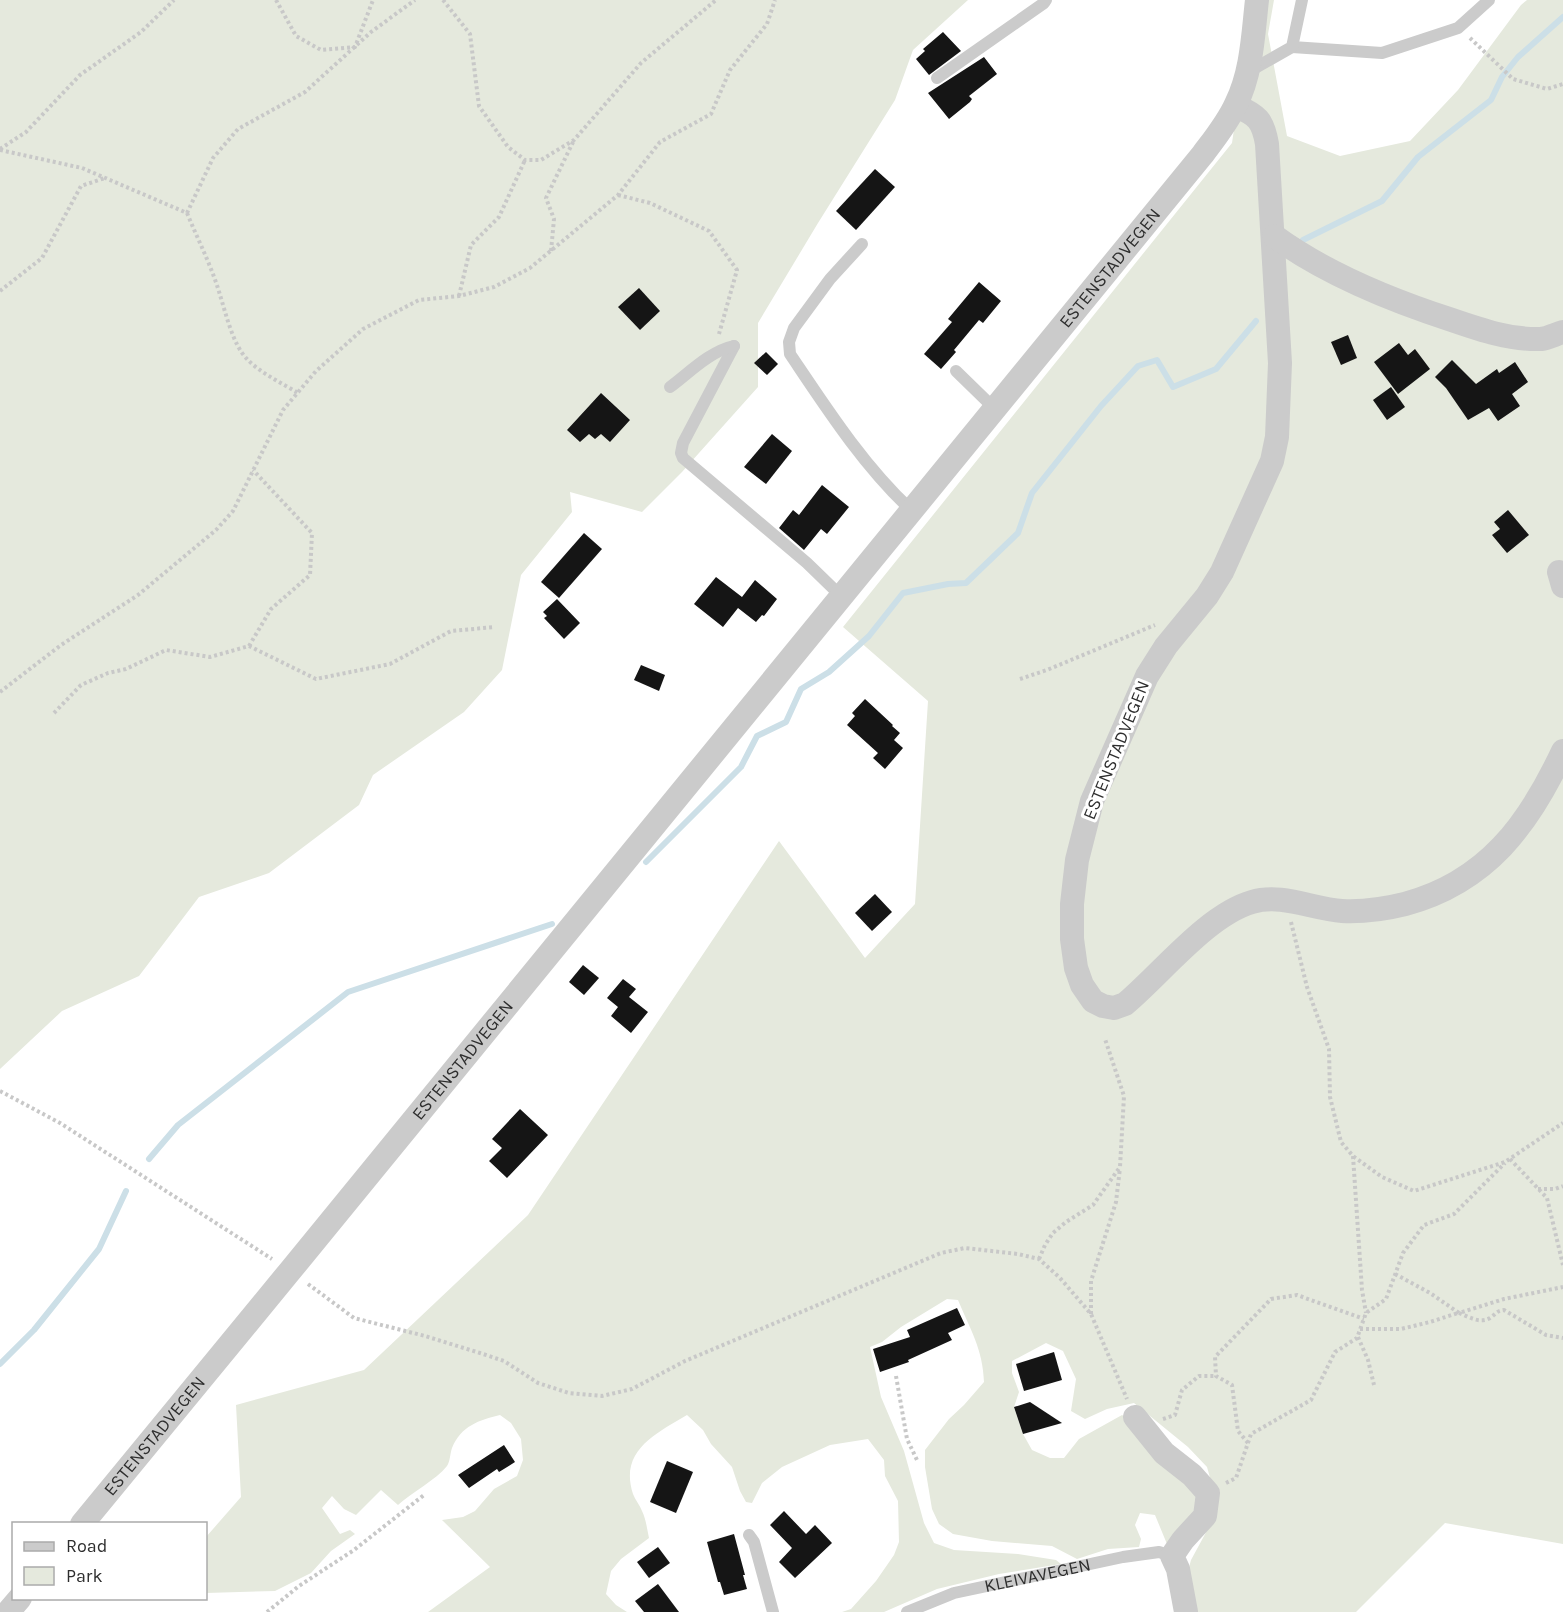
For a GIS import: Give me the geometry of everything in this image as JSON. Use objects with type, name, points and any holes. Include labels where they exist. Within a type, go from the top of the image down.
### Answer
[{"type":"street","name":"ESTENSTADVEGEN","points":[[84,1522],[1203,154],[1236,106],[1247,73],[1257,0]]},
{"type":"street","name":"ESTENSTADVEGEN","points":[[1236,106],[1256,117],[1265,131],[1274,236],[1280,403],[1277,437],[1272,461],[1222,572],[1208,596],[1166,646],[1147,676],[1092,801],[1077,860],[1072,904],[1072,939],[1076,968],[1082,985],[1093,1001],[1103,1006],[1114,1008],[1125,1004],[1202,933],[1233,909],[1253,901],[1273,899],[1344,911],[1373,910],[1414,901],[1443,891],[1469,876],[1494,857],[1509,840],[1531,813],[1563,751]]},
{"type":"street","points":[[1274,236],[1317,264],[1428,313],[1486,332],[1516,338],[1544,339],[1563,332]]},
{"type":"street","points":[[1138,1422],[1164,1453],[1192,1474],[1208,1493],[1205,1516],[1172,1556],[1178,1569],[1186,1612]]},
{"type":"street","points":[[8,1612],[19,1600]]},
{"type":"lane","points":[[1292,47],[1302,0]]},
{"type":"lane","points":[[1247,73],[1292,47],[1382,53],[1458,28],[1489,0]]},
{"type":"lane","points":[[937,78],[1047,1]]},
{"type":"lane","points":[[862,243],[830,279],[794,328],[789,342],[790,354],[844,434],[911,510]]},
{"type":"lane","points":[[670,387],[712,355],[734,346],[683,443],[681,453],[683,458],[807,563],[842,597]]},
{"type":"lane","points":[[956,370],[995,408]]},
{"type":"lane","points":[[749,1535],[754,1542],[773,1612]]},
{"type":"lane","name":"KLEIVAVEGEN","points":[[907,1612],[954,1593],[1123,1557],[1159,1552],[1172,1556]]},
{"type":"path","points":[[0,150],[26,132],[80,75],[141,32],[174,0]]},
{"type":"path","points":[[276,0],[296,36],[321,50],[355,47]]},
{"type":"path","points":[[355,47],[373,0]]},
{"type":"path","points":[[187,213],[213,158],[238,129],[305,92],[371,32],[415,0]]},
{"type":"path","points":[[443,0],[470,34],[479,106],[508,147],[525,160],[541,160],[574,140]]},
{"type":"path","points":[[551,251],[554,219],[546,198],[574,140],[641,63],[716,0]]},
{"type":"path","points":[[0,692],[61,645],[138,595],[216,530],[233,511],[283,410],[316,371],[363,329],[419,300],[459,296],[494,287],[530,268],[618,195],[660,142],[711,114],[730,70],[767,24],[775,0]]},
{"type":"path","points":[[1458,28],[1513,79],[1547,89],[1563,84]]},
{"type":"path","points":[[0,150],[82,168],[187,213],[238,347],[246,359],[298,393]]},
{"type":"path","points":[[459,296],[471,245],[499,218],[525,160]]},
{"type":"path","points":[[0,291],[42,258],[81,186],[105,178]]},
{"type":"path","points":[[618,195],[650,203],[709,231],[737,270],[712,355]]},
{"type":"path","points":[[249,646],[271,609],[310,575],[312,533],[253,470]]},
{"type":"path","points":[[1020,679],[1047,670],[1155,624],[1179,630]]},
{"type":"path","points":[[54,713],[81,685],[108,673],[126,669],[166,650],[210,657],[249,646],[316,679],[390,664],[451,631],[495,627]]},
{"type":"path","points":[[1285,901],[1307,987],[1329,1049],[1330,1097],[1341,1142],[1353,1156],[1382,1177],[1414,1191],[1508,1161]]},
{"type":"path","points":[[1090,1314],[1091,1281],[1116,1202],[1124,1096],[1105,1039]]},
{"type":"path","points":[[0,1091],[60,1123],[290,1271],[354,1318],[425,1336],[504,1361],[538,1383],[569,1393],[602,1396],[632,1389],[685,1361],[941,1253],[965,1248],[1018,1254],[1039,1259],[1060,1278],[1090,1314],[1138,1422],[1175,1414],[1182,1390],[1199,1376],[1216,1376],[1232,1385],[1238,1431],[1248,1443]]},
{"type":"path","points":[[1366,1313],[1386,1299],[1403,1252],[1424,1225],[1454,1214],[1508,1161],[1563,1123]]},
{"type":"path","points":[[1208,1493],[1236,1478],[1251,1434],[1311,1400],[1335,1352],[1358,1336],[1366,1313],[1362,1290],[1353,1156]]},
{"type":"path","points":[[1508,1161],[1547,1198],[1563,1265]]},
{"type":"path","points":[[1039,1259],[1053,1233],[1093,1205],[1120,1167]]},
{"type":"path","points":[[1538,1189],[1555,1189],[1563,1186]]},
{"type":"path","points":[[1395,1274],[1430,1293],[1459,1313],[1479,1321],[1489,1319],[1497,1311],[1504,1310],[1546,1335],[1563,1338]]},
{"type":"path","points":[[1360,1329],[1401,1329],[1430,1323],[1504,1299],[1563,1287]]},
{"type":"path","points":[[1216,1376],[1215,1358],[1271,1299],[1297,1295],[1364,1318]]},
{"type":"path","points":[[1358,1336],[1368,1360],[1374,1385]]},
{"type":"path","points":[[896,1376],[907,1439],[916,1460]]},
{"type":"path","points":[[267,1612],[299,1586],[354,1550],[424,1495]]},
{"type":"green space","points":[[0,0],[968,0],[913,50],[895,100],[758,323],[758,387],[682,472],[642,512],[570,492],[572,512],[521,575],[502,670],[464,712],[373,775],[359,805],[269,873],[199,897],[139,976],[62,1011],[0,1069]]},
{"type":"green space","points":[[1253,0],[1274,0],[1268,34],[1287,136],[1340,156],[1410,141],[1458,90],[1521,5],[1527,0],[1563,0],[1563,1544],[1445,1523],[1356,1612],[1191,1612],[1187,1575],[1191,1560],[1210,1525],[1216,1499],[1207,1467],[1188,1447],[1134,1403],[1107,1409],[1085,1419],[1071,1411],[1076,1379],[1063,1351],[1046,1343],[1012,1361],[1012,1373],[1019,1392],[1014,1407],[1023,1434],[1032,1450],[1050,1458],[1064,1458],[1079,1439],[1122,1415],[1133,1422],[1191,1485],[1202,1507],[1167,1544],[1155,1515],[1140,1513],[1135,1525],[1141,1539],[1139,1547],[1108,1549],[1077,1559],[1052,1546],[992,1541],[953,1534],[939,1524],[932,1509],[925,1467],[925,1450],[949,1419],[984,1382],[978,1349],[958,1300],[947,1299],[901,1327],[882,1342],[870,1347],[881,1397],[904,1451],[924,1523],[934,1543],[954,1550],[1018,1554],[1056,1560],[1061,1564],[999,1574],[937,1589],[884,1612],[842,1612],[851,1609],[876,1581],[894,1555],[899,1542],[898,1501],[885,1476],[884,1460],[868,1439],[830,1445],[782,1467],[762,1483],[752,1503],[746,1502],[732,1467],[711,1444],[703,1430],[687,1415],[652,1437],[635,1455],[631,1466],[630,1479],[633,1494],[643,1514],[649,1538],[621,1559],[611,1571],[606,1594],[616,1605],[627,1612],[428,1612],[490,1567],[442,1520],[463,1517],[475,1511],[494,1489],[517,1476],[523,1460],[521,1439],[511,1423],[500,1415],[478,1422],[460,1434],[452,1448],[447,1466],[398,1505],[381,1490],[356,1515],[344,1509],[332,1496],[322,1508],[340,1534],[350,1530],[355,1534],[331,1551],[311,1573],[275,1591],[207,1593],[207,1536],[241,1497],[236,1405],[364,1370],[528,1215],[779,841],[865,958],[915,904],[928,701],[843,627],[1232,143]]},
{"type":"building","points":[[943,32],[961,51],[929,75],[916,59],[925,51],[923,49]]},
{"type":"building","points":[[984,57],[997,74],[969,96],[972,99],[970,102],[949,119],[928,93]]},
{"type":"building","points":[[875,169],[895,187],[856,230],[836,211]]},
{"type":"building","points":[[979,282],[1001,301],[983,323],[979,320],[941,369],[924,354],[952,322],[948,319]]},
{"type":"building","points":[[639,288],[660,311],[640,330],[618,307]]},
{"type":"building","points":[[1348,335],[1357,358],[1341,365],[1331,342]]},
{"type":"building","points":[[1399,343],[1408,355],[1415,349],[1430,369],[1398,394],[1374,362]]},
{"type":"building","points":[[766,352],[778,364],[767,375],[754,363]]},
{"type":"building","points":[[1452,360],[1476,384],[1497,369],[1499,373],[1515,362],[1528,382],[1512,394],[1520,406],[1498,421],[1489,408],[1468,420],[1446,388],[1435,377]]},
{"type":"building","points":[[1391,387],[1405,407],[1387,420],[1373,400]]},
{"type":"building","points":[[601,393],[630,420],[610,442],[601,434],[595,439],[589,434],[580,442],[567,430]]},
{"type":"building","points":[[772,434],[792,451],[766,484],[744,467]]},
{"type":"building","points":[[822,485],[849,507],[827,534],[821,529],[804,550],[779,528],[793,510],[799,515]]},
{"type":"building","points":[[1508,510],[1529,535],[1507,553],[1492,535],[1500,529],[1494,522]]},
{"type":"building","points":[[584,533],[602,549],[559,598],[541,582]]},
{"type":"building","points":[[716,577],[742,597],[755,580],[777,599],[764,616],[762,615],[756,622],[738,608],[723,627],[694,604]]},
{"type":"building","points":[[557,599],[580,623],[564,639],[544,618],[547,616],[543,612]]},
{"type":"building","points":[[641,665],[665,675],[659,691],[634,680]]},
{"type":"building","points":[[865,699],[900,733],[894,740],[903,748],[885,769],[873,758],[878,753],[847,725],[855,716],[852,713]]},
{"type":"building","points":[[875,894],[892,912],[872,931],[855,913]]},
{"type":"building","points":[[583,965],[599,978],[584,995],[569,982]]},
{"type":"building","points":[[623,979],[636,989],[629,997],[648,1012],[631,1033],[611,1016],[618,1007],[607,998]]},
{"type":"building","points":[[520,1109],[548,1135],[507,1178],[489,1161],[502,1148],[492,1139]]},
{"type":"building","points":[[957,1308],[965,1325],[948,1333],[952,1340],[908,1360],[909,1362],[880,1372],[873,1349],[910,1337],[907,1330]]},
{"type":"building","points":[[1054,1352],[1062,1380],[1024,1391],[1016,1364]]},
{"type":"building","points":[[1030,1402],[1062,1423],[1023,1434],[1014,1407]]},
{"type":"building","points":[[504,1445],[515,1462],[499,1472],[497,1469],[469,1488],[458,1475]]},
{"type":"building","points":[[667,1461],[693,1472],[676,1513],[650,1502]]},
{"type":"building","points":[[784,1511],[806,1534],[815,1525],[832,1543],[795,1578],[779,1562],[792,1548],[770,1525]]},
{"type":"building","points":[[734,1534],[747,1589],[724,1595],[707,1542]]},
{"type":"building","points":[[658,1547],[670,1563],[649,1578],[637,1562]]},
{"type":"building","points":[[658,1584],[679,1612],[644,1612],[635,1601]]},
{"type":"waterway","points":[[1303,240],[1382,201],[1418,157],[1491,100],[1502,77],[1518,57],[1563,17]]},
{"type":"waterway","points":[[646,862],[741,767],[757,736],[786,722],[801,689],[829,672],[869,636],[903,593],[948,584],[966,583],[1018,533],[1032,493],[1101,406],[1138,366],[1157,360],[1173,387],[1216,369],[1256,321]]},
{"type":"waterway","points":[[149,1159],[178,1125],[348,992],[552,924]]},
{"type":"waterway","points":[[0,1364],[34,1330],[99,1249],[126,1191]]}]
